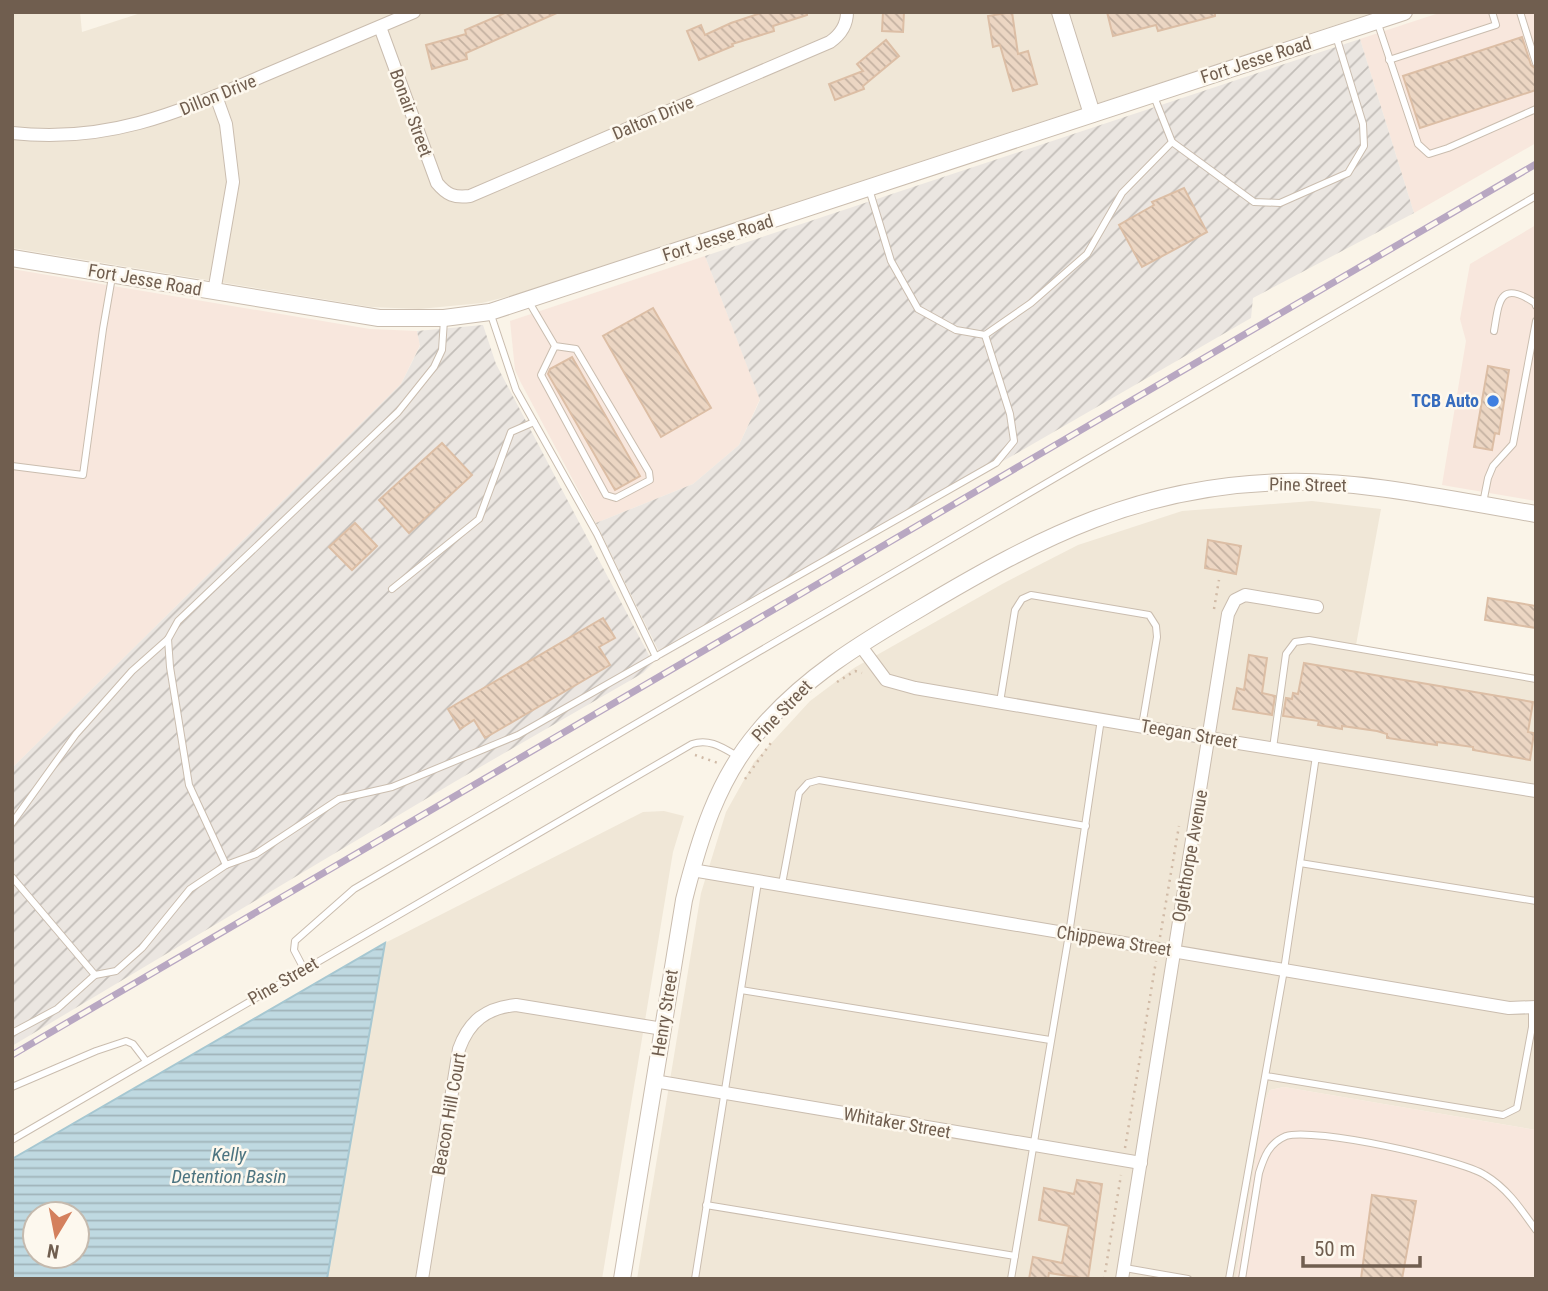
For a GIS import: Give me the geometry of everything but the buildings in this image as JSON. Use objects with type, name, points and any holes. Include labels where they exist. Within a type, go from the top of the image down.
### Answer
[{"type":"street","name":"Dillon Drive","points":[[12,133],[70,136],[112,131],[149,122],[414,12]]},
{"type":"street","points":[[1060,12],[1092,114]]},
{"type":"street","name":"Fort Jesse Road","points":[[12,258],[379,317],[444,318],[490,312],[1404,12]]},
{"type":"street","name":"Dalton Drive","points":[[449,195],[458,198],[470,196],[830,42],[838,36],[847,16]]},
{"type":"street","name":"Bonair Street","points":[[380,27],[437,183],[449,195]]},
{"type":"street","points":[[214,292],[233,181],[231,148],[216,96]]},
{"type":"street","name":"Pine Street","points":[[740,757],[757,733],[788,700],[827,667],[860,645],[1031,545],[1121,508],[1214,488],[1285,482],[1366,487],[1536,513]]},
{"type":"street","name":"Oglethorpe Avenue","points":[[1123,1273],[1228,614],[1235,600],[1249,596],[1317,607]]},
{"type":"street","name":"Teegan Street","points":[[860,645],[886,680],[915,688],[1536,791]]},
{"type":"street","name":"Henry Street","points":[[622,1279],[684,900],[715,800],[740,757]]},
{"type":"street","name":"Chippewa Street","points":[[692,870],[1509,1008],[1534,1007]]},
{"type":"street","name":"Beacon Hill Court","points":[[422,1279],[459,1049],[464,1034],[473,1022],[500,1007],[516,1005],[663,1028]]},
{"type":"street","name":"Whitaker Street","points":[[654,1081],[1141,1163]]},
{"type":"lane","points":[[1389,60],[1496,25],[1492,12]]},
{"type":"lane","points":[[1520,12],[1536,63]]},
{"type":"lane","points":[[1377,21],[1418,144],[1430,154],[1536,109]]},
{"type":"lane","points":[[1153,94],[1172,142],[1254,202],[1280,203],[1348,173],[1364,146],[1363,124],[1336,34]]},
{"type":"lane","points":[[869,189],[891,261],[918,309],[956,330],[985,335],[1031,303],[1087,254],[1122,193],[1172,142]]},
{"type":"lane","points":[[304,969],[294,950],[295,941],[354,889],[1536,196]]},
{"type":"lane","points":[[12,466],[83,475],[113,275]]},
{"type":"lane","points":[[1494,331],[1499,300],[1503,295],[1519,294],[1536,306]]},
{"type":"lane","points":[[528,300],[555,346]]},
{"type":"lane","points":[[490,312],[516,390],[597,534],[656,657]]},
{"type":"lane","points":[[12,823],[76,734],[132,671],[168,639],[178,621],[397,412],[434,368],[442,350],[444,318]]},
{"type":"lane","points":[[1483,505],[1493,466],[1513,444],[1536,321]]},
{"type":"lane","points":[[12,1033],[57,1009],[95,975],[116,971],[142,948],[190,889],[226,865],[256,854],[339,799],[392,786],[518,735],[996,463],[1014,441],[1010,414],[985,335]]},
{"type":"lane","points":[[555,346],[576,349],[649,472],[650,480],[616,498],[606,495],[541,375],[555,346]]},
{"type":"lane","points":[[392,589],[479,519],[511,432],[534,422]]},
{"type":"lane","points":[[1000,702],[1015,610],[1022,599],[1031,595],[1149,615],[1156,625],[1157,637],[1142,726]]},
{"type":"lane","points":[[168,639],[173,693],[189,785],[226,865]]},
{"type":"lane","points":[[1273,748],[1286,654],[1295,642],[1308,640],[1536,679]]},
{"type":"lane","points":[[1011,1279],[1069,933],[1101,719]]},
{"type":"lane","name":"Pine Street","points":[[12,1140],[692,744],[711,742],[740,757]]},
{"type":"lane","points":[[1229,1279],[1284,970],[1316,756]]},
{"type":"lane","points":[[782,884],[799,793],[808,783],[818,780],[1086,826]]},
{"type":"lane","points":[[1300,863],[1536,901]]},
{"type":"lane","points":[[12,877],[95,975]]},
{"type":"lane","points":[[695,1279],[758,882]]},
{"type":"lane","points":[[741,990],[1050,1040]]},
{"type":"lane","points":[[1266,1076],[1503,1115],[1517,1108],[1534,1007]]},
{"type":"lane","points":[[12,1087],[50,1069],[126,1041],[133,1044],[146,1061]]},
{"type":"lane","points":[[1242,1279],[1264,1157],[1278,1140],[1297,1134],[1321,1135],[1391,1147],[1482,1172],[1498,1183],[1536,1230]]},
{"type":"lane","points":[[706,1205],[1015,1255]]},
{"type":"lane","points":[[1123,1273],[1188,1279]]},
{"type":"path","points":[[1125,1148],[1156,964]]},
{"type":"path","points":[[1104,1279],[1120,1179]]},
{"type":"shaded area","points":[[12,12],[80,12],[82,32],[144,12],[1375,12],[518,294],[482,303],[419,309],[371,307],[12,248]]},
{"type":"shaded area","points":[[1442,12],[1536,12],[1536,143],[1414,213],[1360,39]]},
{"type":"shaded area","points":[[1360,39],[1414,213],[1253,298],[1251,318],[662,658],[596,523],[693,484],[739,445],[760,400],[705,256]]},
{"type":"shaded area","points":[[1536,225],[1536,501],[1442,485],[1466,341],[1460,319],[1470,264]]},
{"type":"shaded area","points":[[705,256],[760,399],[739,445],[693,484],[596,523],[515,370],[510,321]]},
{"type":"shaded area","points":[[12,269],[370,329],[417,331],[420,345],[401,384],[12,768]]},
{"type":"shaded area","points":[[483,325],[496,364],[653,663],[643,673],[456,781],[12,1046],[12,768],[401,384],[420,346],[417,331]]},
{"type":"shaded area","points":[[1312,501],[1381,509],[1356,645],[1536,675],[1536,1130],[1284,1087],[1270,1090],[1265,1101],[1236,1279],[637,1279],[701,893],[726,812],[754,762],[810,701],[854,668],[1004,583],[1078,545],[1182,511]]},
{"type":"shaded area","points":[[664,811],[684,816],[673,852],[602,1279],[327,1279],[385,943],[643,812]]},
{"type":"shaded area","points":[[1284,1087],[1536,1130],[1536,1279],[1236,1279],[1265,1101],[1270,1090]]},
{"type":"water","name":"Kelly Detention Basin","points":[[385,943],[327,1279],[12,1279],[12,1159]]},
{"type":"railway","points":[[12,1055],[1536,164]]},
{"type":"place","name":"TCB Auto","points":[[1493,401]]}]
